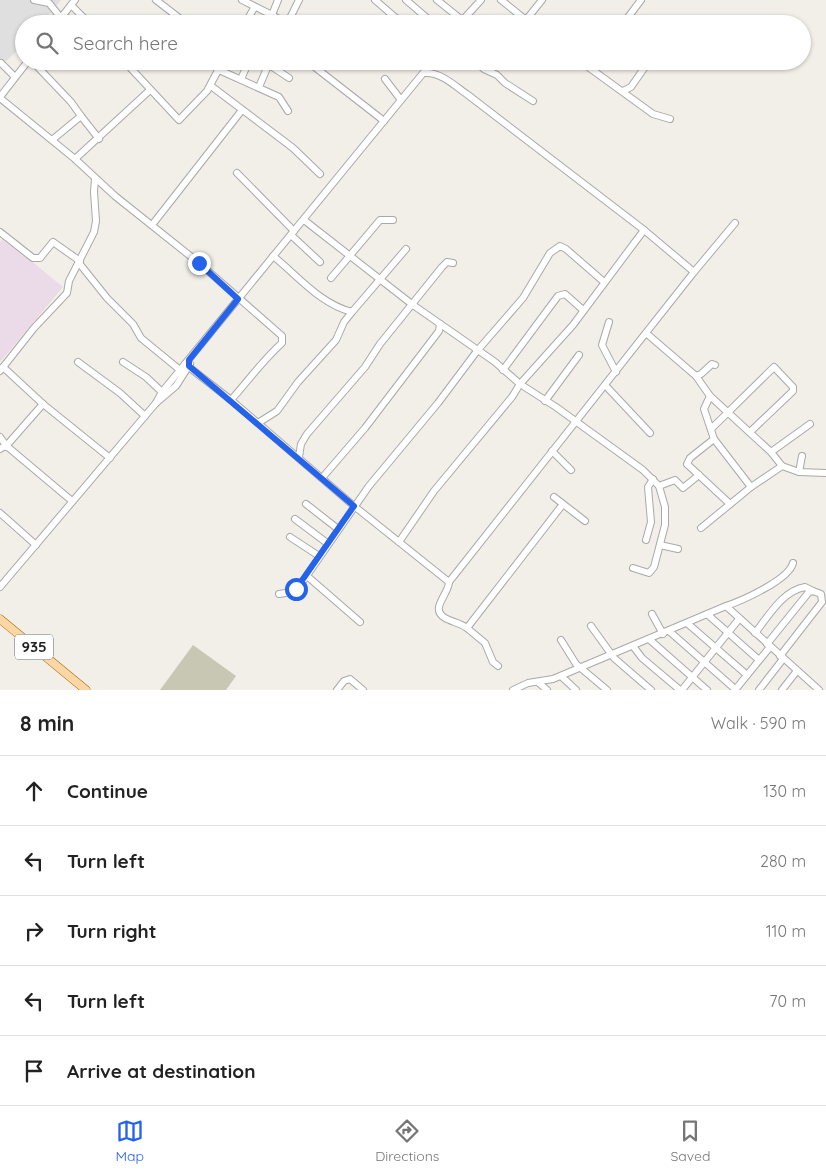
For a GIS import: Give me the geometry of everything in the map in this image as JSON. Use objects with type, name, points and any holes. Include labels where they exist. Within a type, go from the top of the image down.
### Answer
[{"type":"main road","name":"935","points":[[0,619],[84,689]]},
{"type":"street","points":[[34,0],[49,4],[58,15]]},
{"type":"street","points":[[156,0],[175,15]]},
{"type":"street","points":[[242,0],[270,15]]},
{"type":"street","points":[[272,15],[278,0]]},
{"type":"street","points":[[292,15],[299,0]]},
{"type":"street","points":[[375,0],[392,15]]},
{"type":"street","points":[[406,0],[424,15]]},
{"type":"street","points":[[437,0],[453,15]]},
{"type":"street","points":[[467,15],[479,2],[471,0]]},
{"type":"street","points":[[501,0],[520,15]]},
{"type":"street","points":[[533,15],[542,0]]},
{"type":"street","points":[[629,15],[640,0]]},
{"type":"street","points":[[63,15],[73,2],[83,15]]},
{"type":"street","points":[[250,15],[254,8]]},
{"type":"street","points":[[1,63],[15,77]]},
{"type":"street","points":[[21,70],[0,98],[279,332],[284,340],[231,400]]},
{"type":"street","points":[[41,70],[72,102],[80,116],[99,140]]},
{"type":"street","points":[[132,70],[179,120],[211,86],[219,70],[279,97],[288,111]]},
{"type":"street","points":[[241,79],[245,70]]},
{"type":"street","points":[[259,87],[266,70]]},
{"type":"street","points":[[278,70],[289,78]]},
{"type":"street","points":[[319,70],[384,121]]},
{"type":"street","points":[[0,587],[144,416],[176,386],[188,364],[238,299],[401,100],[429,70]]},
{"type":"street","points":[[431,70],[468,95],[644,230],[694,272]]},
{"type":"street","points":[[486,70],[497,75],[533,101]]},
{"type":"street","points":[[596,70],[653,114],[670,119]]},
{"type":"street","points":[[623,90],[631,87],[643,70]]},
{"type":"street","points":[[385,79],[401,100]]},
{"type":"street","points":[[211,86],[294,148],[320,174]]},
{"type":"street","points":[[75,159],[99,140],[150,90]]},
{"type":"street","points":[[152,225],[242,110]]},
{"type":"street","points":[[52,140],[80,116]]},
{"type":"street","points":[[237,173],[320,262]]},
{"type":"street","points":[[95,179],[96,221],[90,242],[68,284],[67,293],[1,369],[110,458]]},
{"type":"street","points":[[331,278],[380,220],[384,218],[393,220]]},
{"type":"street","points":[[304,220],[350,254],[439,328],[448,330],[520,384],[634,462],[653,479],[659,486],[665,513],[660,545],[652,571],[647,573],[633,568]]},
{"type":"street","points":[[498,666],[493,662],[485,643],[467,628],[444,617],[438,611],[438,606],[448,590],[449,582],[694,272],[735,223]]},
{"type":"street","points":[[398,542],[434,490],[452,471],[520,384],[570,328],[644,230]]},
{"type":"street","points":[[0,232],[33,258],[40,258],[53,242],[79,262],[107,298],[133,324],[141,338],[180,370]]},
{"type":"street","points":[[279,594],[296,589],[307,576],[327,543],[354,506],[523,298],[536,273],[554,249],[560,246],[566,249],[604,282]]},
{"type":"street","points":[[258,423],[277,411],[301,378],[336,340],[344,322],[406,249]]},
{"type":"street","points":[[273,256],[323,299],[336,307],[352,312]]},
{"type":"street","points":[[298,457],[301,444],[307,434],[365,366],[380,344],[442,267],[447,262],[453,263]]},
{"type":"street","points":[[503,370],[558,296],[565,294],[583,310]]},
{"type":"street","points":[[609,322],[602,345],[616,372]]},
{"type":"street","points":[[322,478],[365,428],[439,328]]},
{"type":"street","points":[[646,333],[696,376],[710,396],[771,452],[782,466],[799,472],[826,473]]},
{"type":"street","points":[[545,400],[579,355]]},
{"type":"street","points":[[78,362],[120,393],[144,416]]},
{"type":"street","points":[[123,362],[146,377],[162,392]]},
{"type":"street","points":[[156,403],[162,392],[180,370],[188,364]]},
{"type":"street","points":[[188,364],[354,506],[449,582]]},
{"type":"street","points":[[696,376],[712,364],[715,365]]},
{"type":"street","points":[[711,429],[774,367],[793,387],[793,391],[750,432]]},
{"type":"street","points":[[605,384],[650,433]]},
{"type":"street","points":[[710,396],[704,409],[714,439],[751,486]]},
{"type":"street","points":[[0,449],[7,446],[43,404]]},
{"type":"street","points":[[771,452],[810,424]]},
{"type":"street","points":[[0,437],[7,446],[72,501]]},
{"type":"street","points":[[714,439],[687,462],[688,466],[730,504]]},
{"type":"street","points":[[552,451],[571,470]]},
{"type":"street","points":[[799,472],[802,456]]},
{"type":"street","points":[[700,528],[751,486],[782,466]]},
{"type":"street","points":[[659,486],[675,480],[683,488],[699,475]]},
{"type":"street","points":[[646,540],[651,522],[648,487],[653,479]]},
{"type":"street","points":[[554,497],[585,521]]},
{"type":"street","points":[[306,504],[338,529]]},
{"type":"street","points":[[467,628],[563,504]]},
{"type":"street","points":[[0,513],[36,545]]},
{"type":"street","points":[[295,519],[327,543]]},
{"type":"street","points":[[290,537],[319,556]]},
{"type":"street","points":[[660,545],[678,548]]},
{"type":"street","points":[[513,690],[528,683],[539,683],[561,676],[650,640],[760,591],[790,571],[793,563]]},
{"type":"street","points":[[307,576],[360,622]]},
{"type":"street","points":[[755,633],[782,599],[801,588],[809,588],[821,594],[822,602],[759,690]]},
{"type":"street","points":[[652,614],[666,632],[706,663],[735,689],[809,592],[813,591]]},
{"type":"street","points":[[726,606],[796,672],[819,690]]},
{"type":"street","points":[[708,614],[759,660]]},
{"type":"street","points":[[633,646],[642,658],[681,690],[706,663],[740,619]]},
{"type":"street","points":[[687,623],[747,675]]},
{"type":"street","points":[[591,626],[612,655],[651,690]]},
{"type":"street","points":[[561,640],[580,668],[607,690]]},
{"type":"street","points":[[650,640],[707,690]]},
{"type":"street","points":[[782,690],[796,672]]},
{"type":"street","points":[[561,676],[576,690]]},
{"type":"street","points":[[337,690],[344,681],[350,678],[363,690]]},
{"type":"street","points":[[539,683],[547,690]]},
{"type":"street","points":[[807,690],[812,684]]},
{"type":"shaded area","points":[[0,0],[61,0],[48,15],[15,15],[15,53],[0,67]]},
{"type":"shaded area","points":[[3,238],[63,287],[0,362],[0,242]]},
{"type":"shaded area","points":[[193,645],[236,676],[226,690],[160,690]]},
{"type":"route","points":[[199,263],[238,299],[189,360],[189,366],[354,506],[327,543],[307,576],[296,589]]}]
